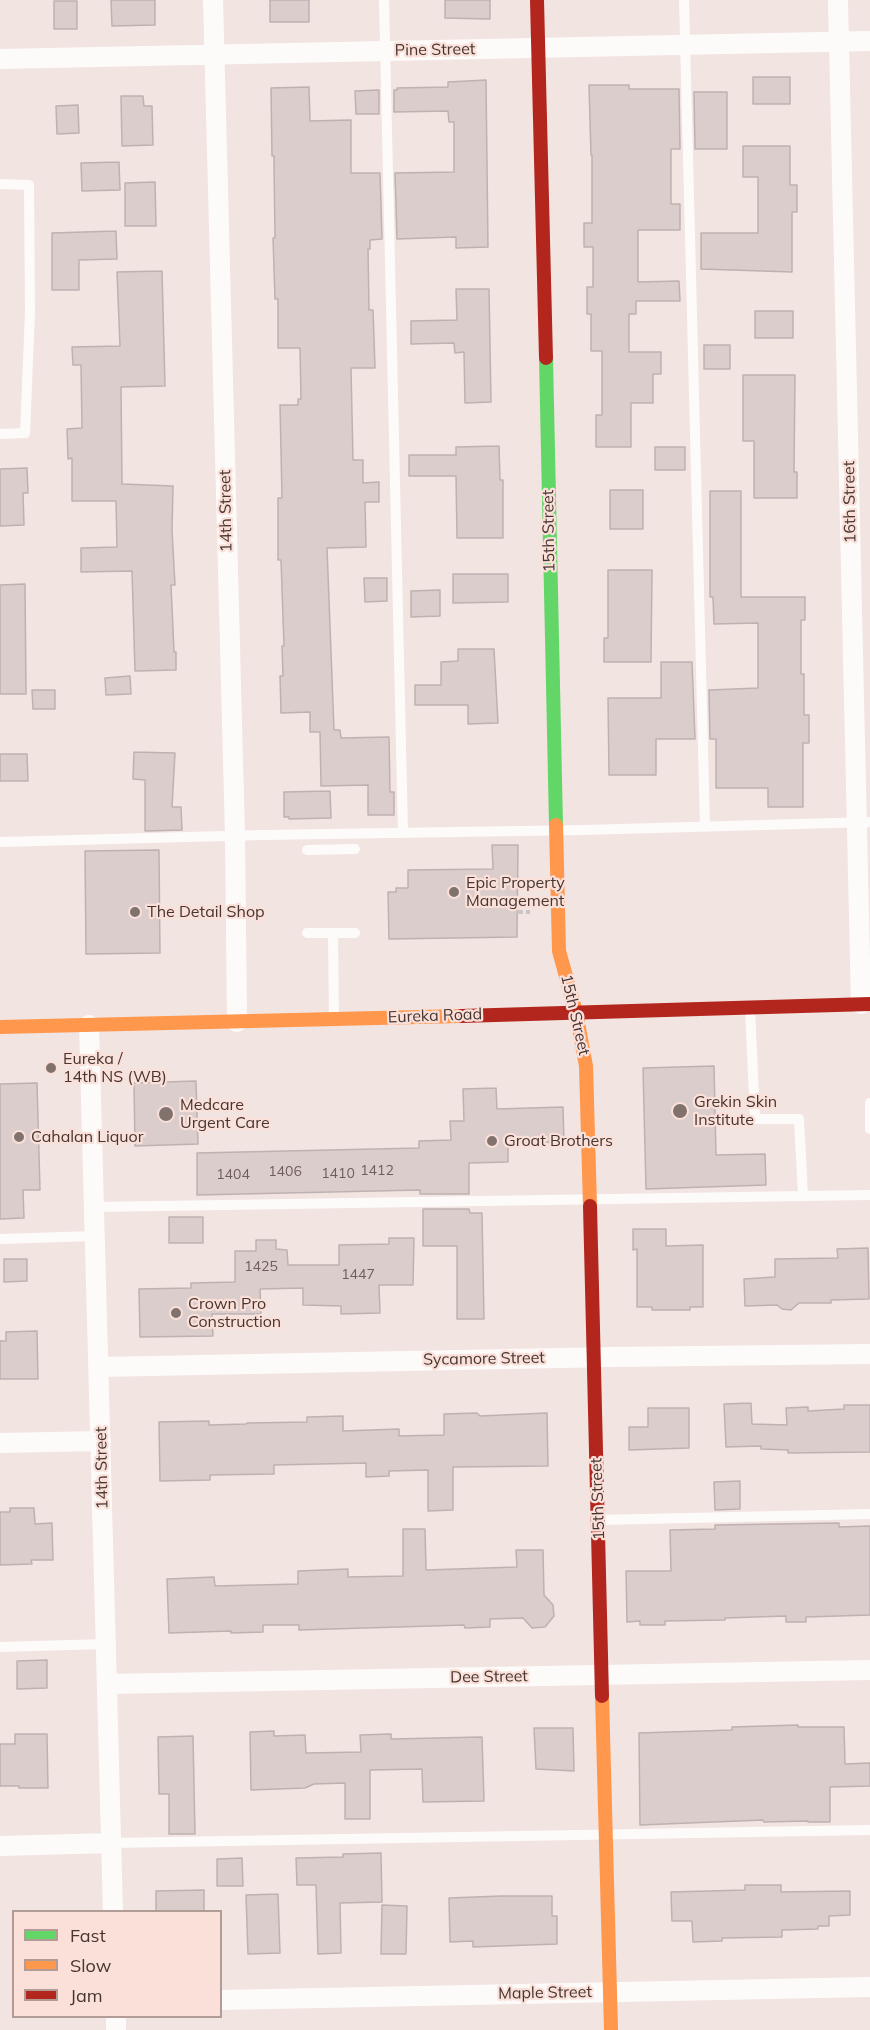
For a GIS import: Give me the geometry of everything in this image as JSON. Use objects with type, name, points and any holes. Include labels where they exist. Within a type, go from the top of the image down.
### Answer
[{"type":"street","name":"14th Street","points":[[213,0],[235,836],[237,1022]]},
{"type":"street","name":"15th Street","points":[[537,0],[540,48],[559,951],[576,1012],[586,1060],[611,2030]]},
{"type":"street","name":"16th Street","points":[[838,0],[864,822],[865,1004]]},
{"type":"street","name":"Pine Street","points":[[0,59],[870,41]]},
{"type":"street","name":"Eureka Road","points":[[0,1027],[334,1020],[865,1004]]},
{"type":"street","name":"14th Street","points":[[89,1025],[113,1910]]},
{"type":"street","name":"Sycamore Street","points":[[99,1367],[870,1354]]},
{"type":"street","points":[[0,1443],[101,1441]]},
{"type":"street","name":"Dee Street","points":[[107,1684],[870,1670]]},
{"type":"street","points":[[0,1846],[111,1843]]},
{"type":"street","name":"Maple Street","points":[[222,2000],[870,1987]]},
{"type":"lane","points":[[384,0],[403,833]]},
{"type":"lane","points":[[684,0],[705,827]]},
{"type":"lane","points":[[0,184],[29,185],[30,312],[26,434],[0,435]]},
{"type":"lane","points":[[0,842],[864,822]]},
{"type":"lane","points":[[307,850],[355,849]]},
{"type":"lane","points":[[307,933],[355,933]]},
{"type":"lane","points":[[333,933],[334,1020]]},
{"type":"lane","points":[[750,1007],[755,1119],[799,1119],[803,1196]]},
{"type":"lane","points":[[870,1103],[870,1130]]},
{"type":"lane","points":[[94,1207],[590,1198],[870,1196]]},
{"type":"lane","points":[[0,1239],[95,1236]]},
{"type":"lane","points":[[598,1520],[870,1514]]},
{"type":"lane","points":[[0,1647],[106,1644]]},
{"type":"lane","points":[[111,1843],[870,1830]]},
{"type":"path","points":[[517,912],[530,912]]},
{"type":"building","points":[[111,0],[155,0],[155,25],[112,26]]},
{"type":"building","points":[[270,0],[309,0],[309,22],[270,22]]},
{"type":"building","points":[[445,0],[490,0],[490,19],[445,18]]},
{"type":"building","points":[[54,1],[77,1],[77,29],[54,29]]},
{"type":"building","points":[[753,77],[790,77],[790,104],[753,104]]},
{"type":"building","points":[[486,80],[488,247],[456,248],[456,237],[397,239],[395,173],[454,172],[454,122],[449,122],[448,111],[394,112],[394,90],[397,88],[448,87],[448,82]]},
{"type":"building","points":[[589,85],[629,85],[629,89],[679,89],[680,149],[671,149],[671,204],[680,204],[680,230],[638,230],[638,282],[679,281],[680,301],[636,301],[636,314],[629,314],[629,352],[661,352],[661,374],[653,374],[653,403],[631,403],[631,447],[596,447],[596,415],[602,415],[602,351],[591,351],[591,314],[587,314],[587,287],[593,287],[593,247],[584,247],[584,223],[592,223]]},
{"type":"building","points":[[309,87],[310,121],[351,120],[351,173],[380,173],[382,239],[370,240],[370,249],[368,249],[369,310],[373,310],[375,368],[351,368],[353,460],[363,460],[363,483],[379,482],[379,502],[365,502],[366,547],[327,548],[334,730],[340,730],[341,738],[389,737],[390,792],[394,792],[394,815],[368,815],[368,785],[321,786],[320,732],[310,732],[310,712],[281,713],[280,676],[283,676],[282,646],[284,646],[281,560],[278,560],[278,498],[282,498],[280,405],[298,405],[298,399],[301,399],[300,348],[278,348],[278,299],[275,299],[273,238],[275,238],[274,156],[272,156],[271,88]]},
{"type":"building","points":[[379,90],[379,114],[356,114],[355,91]]},
{"type":"building","points":[[694,92],[727,92],[727,149],[695,149]]},
{"type":"building","points":[[121,96],[143,96],[144,106],[152,106],[153,145],[122,146]]},
{"type":"building","points":[[78,105],[79,133],[57,134],[56,106]]},
{"type":"building","points":[[743,146],[790,146],[790,185],[797,185],[797,212],[792,212],[792,272],[701,269],[701,233],[758,233],[758,177],[743,177]]},
{"type":"building","points":[[119,162],[120,190],[82,191],[81,163]]},
{"type":"building","points":[[155,182],[156,226],[125,226],[125,183]]},
{"type":"building","points":[[116,231],[117,259],[79,260],[79,290],[52,290],[52,233]]},
{"type":"building","points":[[162,271],[165,386],[121,387],[122,484],[173,486],[172,530],[175,585],[171,585],[176,670],[135,671],[132,571],[81,572],[81,548],[117,547],[116,501],[72,501],[72,458],[68,459],[67,429],[82,428],[81,365],[73,365],[72,347],[120,346],[117,272]]},
{"type":"building","points":[[456,289],[489,289],[491,402],[465,403],[464,352],[455,353],[454,343],[411,344],[411,321],[457,320]]},
{"type":"building","points":[[755,311],[793,311],[793,338],[755,338]]},
{"type":"building","points":[[704,345],[730,345],[730,369],[704,369]]},
{"type":"building","points":[[743,375],[795,375],[794,472],[797,472],[797,498],[754,498],[754,441],[743,441]]},
{"type":"building","points":[[499,446],[500,480],[503,480],[503,538],[457,538],[456,476],[409,476],[409,455],[456,455],[456,447]]},
{"type":"building","points":[[655,447],[685,447],[685,470],[655,470]]},
{"type":"building","points":[[27,468],[28,493],[23,493],[24,525],[0,526],[0,469]]},
{"type":"building","points":[[610,490],[643,490],[643,529],[610,529]]},
{"type":"building","points":[[710,491],[741,491],[741,597],[805,597],[805,620],[801,620],[801,674],[804,674],[804,715],[809,715],[809,743],[803,743],[803,807],[768,807],[768,788],[716,788],[716,739],[710,739],[709,690],[758,688],[758,623],[714,624],[713,597],[710,597]]},
{"type":"building","points":[[608,570],[652,570],[651,662],[604,662],[604,638],[608,638]]},
{"type":"building","points":[[453,574],[508,574],[508,602],[453,603]]},
{"type":"building","points":[[364,578],[387,578],[387,601],[365,602]]},
{"type":"building","points":[[25,584],[26,694],[0,694],[0,585]]},
{"type":"building","points":[[440,590],[440,616],[411,617],[411,591]]},
{"type":"building","points":[[458,649],[494,649],[498,723],[468,724],[468,705],[415,705],[415,685],[441,685],[441,662],[458,661]]},
{"type":"building","points":[[661,662],[692,662],[695,739],[656,739],[656,775],[609,775],[608,698],[661,698]]},
{"type":"building","points":[[130,676],[131,694],[106,695],[105,678]]},
{"type":"building","points":[[32,690],[55,690],[55,709],[33,709]]},
{"type":"building","points":[[134,752],[175,753],[172,807],[181,807],[182,830],[145,831],[145,780],[133,779]]},
{"type":"building","points":[[0,754],[27,754],[28,781],[0,781]]},
{"type":"building","points":[[330,791],[331,818],[289,819],[289,817],[284,817],[284,792]]},
{"type":"building","name":"Epic Property Management","points":[[492,845],[518,845],[517,937],[389,939],[388,892],[396,892],[396,888],[408,888],[408,870],[493,869]]},
{"type":"building","points":[[159,850],[160,953],[86,954],[85,851]]},
{"type":"building","name":"Grekin Skin Institute","points":[[714,1066],[716,1155],[765,1154],[766,1185],[646,1189],[643,1068]]},
{"type":"building","name":"Medcare Urgent Care","points":[[196,1081],[198,1144],[135,1146],[134,1083]]},
{"type":"building","name":"Cahalan Liquor","points":[[37,1083],[40,1190],[23,1190],[24,1218],[0,1219],[0,1084]]},
{"type":"building","points":[[496,1088],[497,1109],[563,1107],[564,1142],[508,1143],[508,1162],[469,1163],[469,1194],[420,1194],[420,1190],[197,1195],[197,1153],[419,1148],[419,1141],[451,1140],[450,1121],[464,1121],[463,1089]]},
{"type":"building","points":[[423,1209],[469,1209],[470,1213],[482,1213],[484,1319],[457,1319],[457,1246],[423,1246]]},
{"type":"building","points":[[169,1217],[203,1217],[203,1243],[169,1243]]},
{"type":"building","points":[[633,1229],[666,1229],[666,1246],[703,1245],[703,1307],[690,1307],[690,1310],[652,1310],[652,1307],[637,1307],[637,1249],[633,1250]]},
{"type":"building","points":[[389,1238],[414,1238],[413,1285],[379,1285],[380,1313],[341,1314],[341,1306],[303,1305],[303,1288],[260,1289],[261,1314],[212,1314],[213,1336],[140,1337],[139,1289],[191,1288],[191,1283],[235,1282],[235,1251],[256,1251],[256,1240],[276,1240],[276,1249],[287,1250],[288,1265],[339,1265],[339,1245],[389,1244]]},
{"type":"building","points":[[868,1248],[869,1299],[831,1300],[831,1303],[799,1303],[791,1310],[782,1309],[777,1305],[745,1306],[744,1279],[775,1277],[775,1259],[838,1258],[837,1249]]},
{"type":"building","points":[[4,1259],[27,1259],[27,1281],[4,1282]]},
{"type":"building","points":[[37,1331],[38,1379],[0,1379],[0,1341],[6,1341],[6,1332]]},
{"type":"building","points":[[751,1403],[752,1424],[787,1425],[786,1408],[808,1407],[808,1411],[844,1409],[844,1405],[870,1405],[870,1452],[788,1453],[788,1450],[761,1449],[761,1446],[726,1447],[724,1404]]},
{"type":"building","points":[[648,1408],[689,1408],[689,1448],[629,1450],[629,1427],[648,1427]]},
{"type":"building","points":[[477,1413],[480,1416],[547,1413],[548,1466],[453,1467],[453,1510],[428,1511],[428,1470],[389,1471],[389,1476],[366,1477],[366,1463],[274,1465],[274,1474],[210,1475],[210,1480],[160,1481],[159,1422],[209,1421],[209,1425],[246,1424],[307,1422],[307,1417],[343,1416],[343,1431],[399,1429],[399,1436],[444,1435],[444,1414]]},
{"type":"building","points":[[740,1481],[740,1509],[715,1510],[714,1482]]},
{"type":"building","points":[[10,1508],[34,1508],[35,1524],[52,1523],[53,1560],[31,1560],[32,1564],[0,1565],[0,1512],[10,1512]]},
{"type":"building","points":[[839,1523],[839,1527],[870,1526],[870,1615],[806,1617],[806,1622],[786,1622],[786,1616],[665,1621],[665,1625],[640,1625],[640,1621],[627,1622],[626,1571],[671,1571],[670,1530],[715,1529],[715,1525]]},
{"type":"building","points":[[403,1529],[425,1529],[426,1570],[517,1567],[516,1550],[543,1550],[544,1595],[553,1605],[554,1616],[545,1627],[532,1628],[523,1618],[490,1619],[490,1627],[465,1628],[464,1625],[299,1630],[299,1625],[263,1625],[263,1632],[169,1633],[167,1579],[214,1577],[215,1586],[298,1584],[298,1571],[348,1569],[348,1577],[403,1576]]},
{"type":"building","points":[[47,1660],[47,1688],[17,1689],[17,1661]]},
{"type":"building","points":[[798,1725],[798,1727],[844,1727],[845,1764],[870,1763],[870,1786],[830,1787],[830,1822],[764,1822],[763,1820],[640,1825],[639,1733]]},
{"type":"building","points":[[534,1728],[573,1728],[574,1771],[536,1769]]},
{"type":"building","points":[[274,1731],[274,1736],[305,1735],[306,1753],[361,1752],[360,1735],[391,1734],[391,1739],[482,1737],[484,1801],[423,1802],[422,1769],[370,1770],[370,1819],[345,1819],[345,1783],[314,1784],[305,1788],[251,1790],[250,1732]]},
{"type":"building","points":[[15,1734],[47,1734],[48,1788],[0,1786],[0,1744],[15,1744]]},
{"type":"building","points":[[193,1736],[195,1834],[169,1834],[169,1794],[159,1794],[158,1737]]},
{"type":"building","points":[[381,1853],[382,1902],[340,1903],[341,1953],[318,1954],[316,1885],[297,1885],[296,1858]]},
{"type":"building","points":[[242,1858],[243,1886],[217,1886],[217,1859]]},
{"type":"building","points":[[745,1885],[781,1885],[781,1892],[850,1891],[850,1915],[829,1916],[829,1926],[818,1926],[818,1929],[782,1930],[782,1937],[722,1938],[722,1941],[693,1942],[692,1921],[672,1921],[671,1892],[745,1890]]},
{"type":"building","points":[[204,1890],[204,1910],[156,1910],[156,1891]]},
{"type":"building","points":[[278,1894],[280,1953],[248,1954],[246,1895]]},
{"type":"building","points":[[552,1896],[552,1916],[557,1916],[557,1944],[473,1947],[473,1941],[450,1942],[449,1898]]},
{"type":"building","points":[[382,1905],[407,1906],[406,1954],[381,1954]]},
{"type":"traffic: fast","points":[[546,358],[556,825]]},
{"type":"traffic: slow","points":[[556,825],[559,951],[576,1012],[586,1066],[590,1206]]},
{"type":"traffic: slow","points":[[0,1027],[461,1016]]},
{"type":"traffic: slow","points":[[602,1696],[611,2030]]},
{"type":"traffic: jam","points":[[537,0],[546,358]]},
{"type":"traffic: jam","points":[[461,1016],[870,1004]]},
{"type":"traffic: jam","points":[[590,1206],[602,1696]]},
{"type":"place","name":"Epic Property Management","points":[[454,892]]},
{"type":"place","name":"The Detail Shop","points":[[135,912]]},
{"type":"place","name":"Eureka / 14th NS (WB)","points":[[51,1068]]},
{"type":"place","name":"Grekin Skin Institute","points":[[680,1111]]},
{"type":"place","name":"Medcare Urgent Care","points":[[166,1114]]},
{"type":"place","name":"Cahalan Liquor","points":[[19,1137]]},
{"type":"place","name":"Groat Brothers","points":[[492,1141]]},
{"type":"place","name":"Crown Pro Construction","points":[[176,1313]]}]
